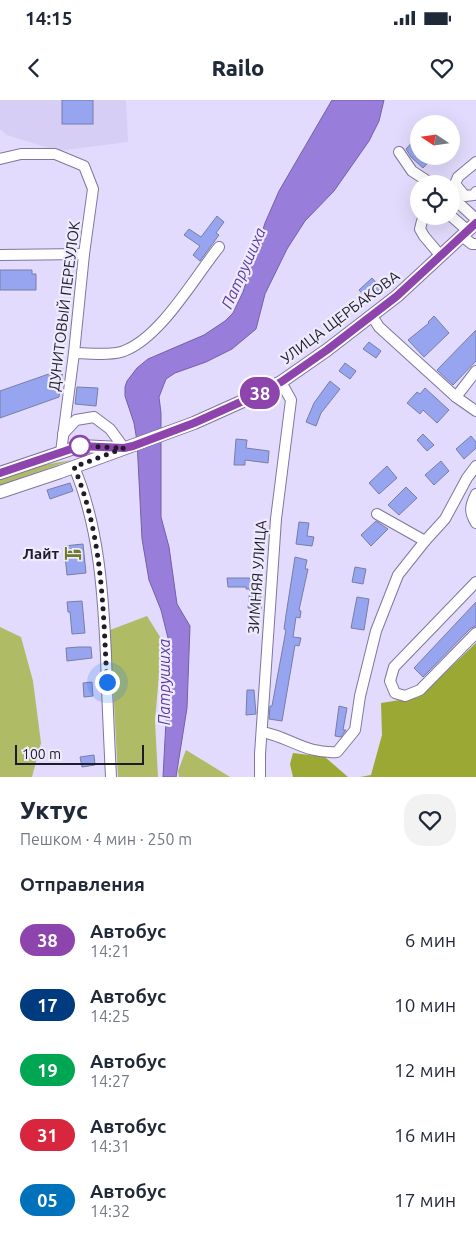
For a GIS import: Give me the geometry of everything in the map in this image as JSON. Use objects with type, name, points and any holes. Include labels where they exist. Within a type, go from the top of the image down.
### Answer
[{"type":"main road","name":"УЛИЦА ЩЕРБАКОВА","points":[[0,492],[194,423],[281,382],[327,350],[397,296],[468,230]]},
{"type":"main road","name":"УЛИЦА ЩЕРБАКОВА","points":[[0,473],[80,446],[129,447]]},
{"type":"street","points":[[399,152],[412,172],[417,175]]},
{"type":"street","name":"ДУНИТОВЫЙ ПЕРЕУЛОК","points":[[0,159],[21,154],[55,154],[84,166],[93,189],[61,452]]},
{"type":"street","points":[[476,162],[458,177],[455,184],[465,196],[474,195],[476,192]]},
{"type":"street","points":[[460,204],[476,218]]},
{"type":"street","points":[[421,225],[420,228],[424,236],[440,255]]},
{"type":"street","points":[[468,230],[472,244],[476,244]]},
{"type":"street","points":[[74,353],[123,352],[140,342],[158,326],[219,247]]},
{"type":"street","points":[[0,255],[84,254]]},
{"type":"street","points":[[372,316],[380,327],[456,397],[476,411]]},
{"type":"street","points":[[456,397],[476,371]]},
{"type":"street","name":"ЗИМНЯЯ УЛИЦА","points":[[260,777],[276,519],[291,400],[281,382]]},
{"type":"street","points":[[63,434],[76,420],[94,416],[129,447]]},
{"type":"street","points":[[262,732],[322,753],[337,752],[355,730],[360,696],[376,631],[398,575],[445,519],[467,478],[476,466]]},
{"type":"street","points":[[74,467],[81,486],[96,546],[103,591],[111,777]]},
{"type":"street","points":[[476,494],[470,505],[471,514],[476,522]]},
{"type":"street","points":[[377,514],[425,541]]},
{"type":"street","points":[[476,582],[394,667],[390,682],[395,693],[405,696],[420,690],[476,634]]},
{"type":"shaded area","points":[[0,100],[126,100],[128,142],[58,151],[7,135],[0,129]]},
{"type":"shaded area","points":[[332,100],[384,100],[379,121],[369,141],[334,191],[305,221],[287,249],[265,294],[256,329],[232,349],[206,362],[175,373],[166,379],[159,397],[161,413],[161,517],[169,547],[177,604],[190,626],[187,708],[176,777],[163,777],[170,646],[161,610],[149,580],[142,539],[137,441],[134,423],[125,396],[125,387],[127,381],[137,368],[148,359],[204,335],[225,321],[233,313],[243,292],[265,223],[279,191]]},
{"type":"green space","points":[[72,460],[0,485],[0,480],[44,465]]},
{"type":"green space","points":[[147,616],[162,640],[155,721],[158,777],[118,777],[110,630]]},
{"type":"green space","points":[[0,627],[21,637],[33,681],[41,743],[32,777],[0,777]]},
{"type":"green space","points":[[476,643],[476,777],[360,777],[371,775],[382,735],[381,703],[419,697]]},
{"type":"green space","points":[[186,750],[230,777],[179,777],[178,771]]},
{"type":"green space","points":[[293,753],[325,757],[348,777],[293,777],[290,764]]},
{"type":"building","points":[[62,100],[93,100],[93,124],[62,124]]},
{"type":"building","points":[[410,145],[410,155],[406,149]]},
{"type":"building","points":[[217,216],[224,222],[216,233],[219,235],[200,261],[193,255],[200,246],[184,235],[189,229],[201,237]]},
{"type":"building","points":[[0,270],[32,270],[32,274],[36,274],[36,290],[0,290]]},
{"type":"building","points":[[372,278],[381,288],[368,300],[359,290]]},
{"type":"building","points":[[434,316],[449,333],[424,357],[408,340],[429,323]]},
{"type":"building","points":[[476,330],[476,361],[453,385],[437,370]]},
{"type":"building","points":[[369,342],[381,351],[376,358],[363,349]]},
{"type":"building","points":[[345,363],[356,371],[350,379],[339,371]]},
{"type":"building","points":[[63,369],[59,397],[0,418],[0,391]]},
{"type":"building","points":[[330,381],[340,389],[321,413],[316,426],[306,422],[314,403]]},
{"type":"building","points":[[77,387],[98,388],[96,406],[75,404]]},
{"type":"building","points":[[425,388],[449,410],[437,423],[423,410],[420,414],[407,403],[417,392],[420,394]]},
{"type":"building","points":[[423,434],[434,445],[427,451],[417,440]]},
{"type":"building","points":[[471,436],[476,442],[476,448],[464,459],[456,449]]},
{"type":"building","points":[[236,439],[247,440],[246,448],[269,451],[268,463],[245,460],[245,465],[234,465]]},
{"type":"building","points":[[441,461],[449,471],[434,485],[425,475]]},
{"type":"building","points":[[387,466],[397,478],[379,494],[369,483]]},
{"type":"building","points":[[70,483],[73,491],[50,499],[47,490]]},
{"type":"building","points":[[406,487],[417,498],[399,515],[388,505]]},
{"type":"building","points":[[376,521],[388,529],[371,546],[361,535]]},
{"type":"building","points":[[299,522],[309,523],[307,536],[314,537],[312,546],[296,544]]},
{"type":"building","points":[[83,544],[86,573],[67,575],[64,546]]},
{"type":"building","points":[[295,557],[307,560],[305,569],[308,569],[299,610],[301,611],[300,618],[296,617],[293,637],[301,638],[299,646],[295,645],[282,721],[269,719],[270,706],[272,706],[286,630],[284,629]]},
{"type":"building","points":[[355,567],[366,569],[363,584],[352,582]]},
{"type":"building","points":[[227,578],[261,578],[261,609],[248,608],[250,589],[246,589],[246,587],[228,587]]},
{"type":"building","points":[[357,597],[369,599],[364,630],[351,628]]},
{"type":"building","points":[[82,601],[85,633],[72,634],[67,602]]},
{"type":"building","points":[[476,602],[476,626],[471,628],[423,677],[414,668]]},
{"type":"building","points":[[91,647],[92,658],[67,661],[66,648]]},
{"type":"building","points":[[92,682],[93,696],[84,697],[83,683]]},
{"type":"building","points":[[247,690],[254,690],[256,714],[246,715]]},
{"type":"building","points":[[339,706],[347,708],[343,730],[346,730],[341,737],[335,736]]},
{"type":"building","points":[[94,755],[95,765],[82,767],[80,757]]},
{"type":"bus line","name":"38","points":[[0,473],[80,446],[124,448],[133,446],[194,423],[281,382],[327,350],[397,296],[476,223]]},
{"type":"place","name":"Лайт","points":[[73,553]]},
{"type":"route","points":[[80,446],[124,448],[74,467],[79,478],[96,546],[103,591],[107,682]]},
{"type":"water label","name":"Патрушиха","points":[[243,268]]},
{"type":"water label","name":"Патрушиха","points":[[164,682]]}]
